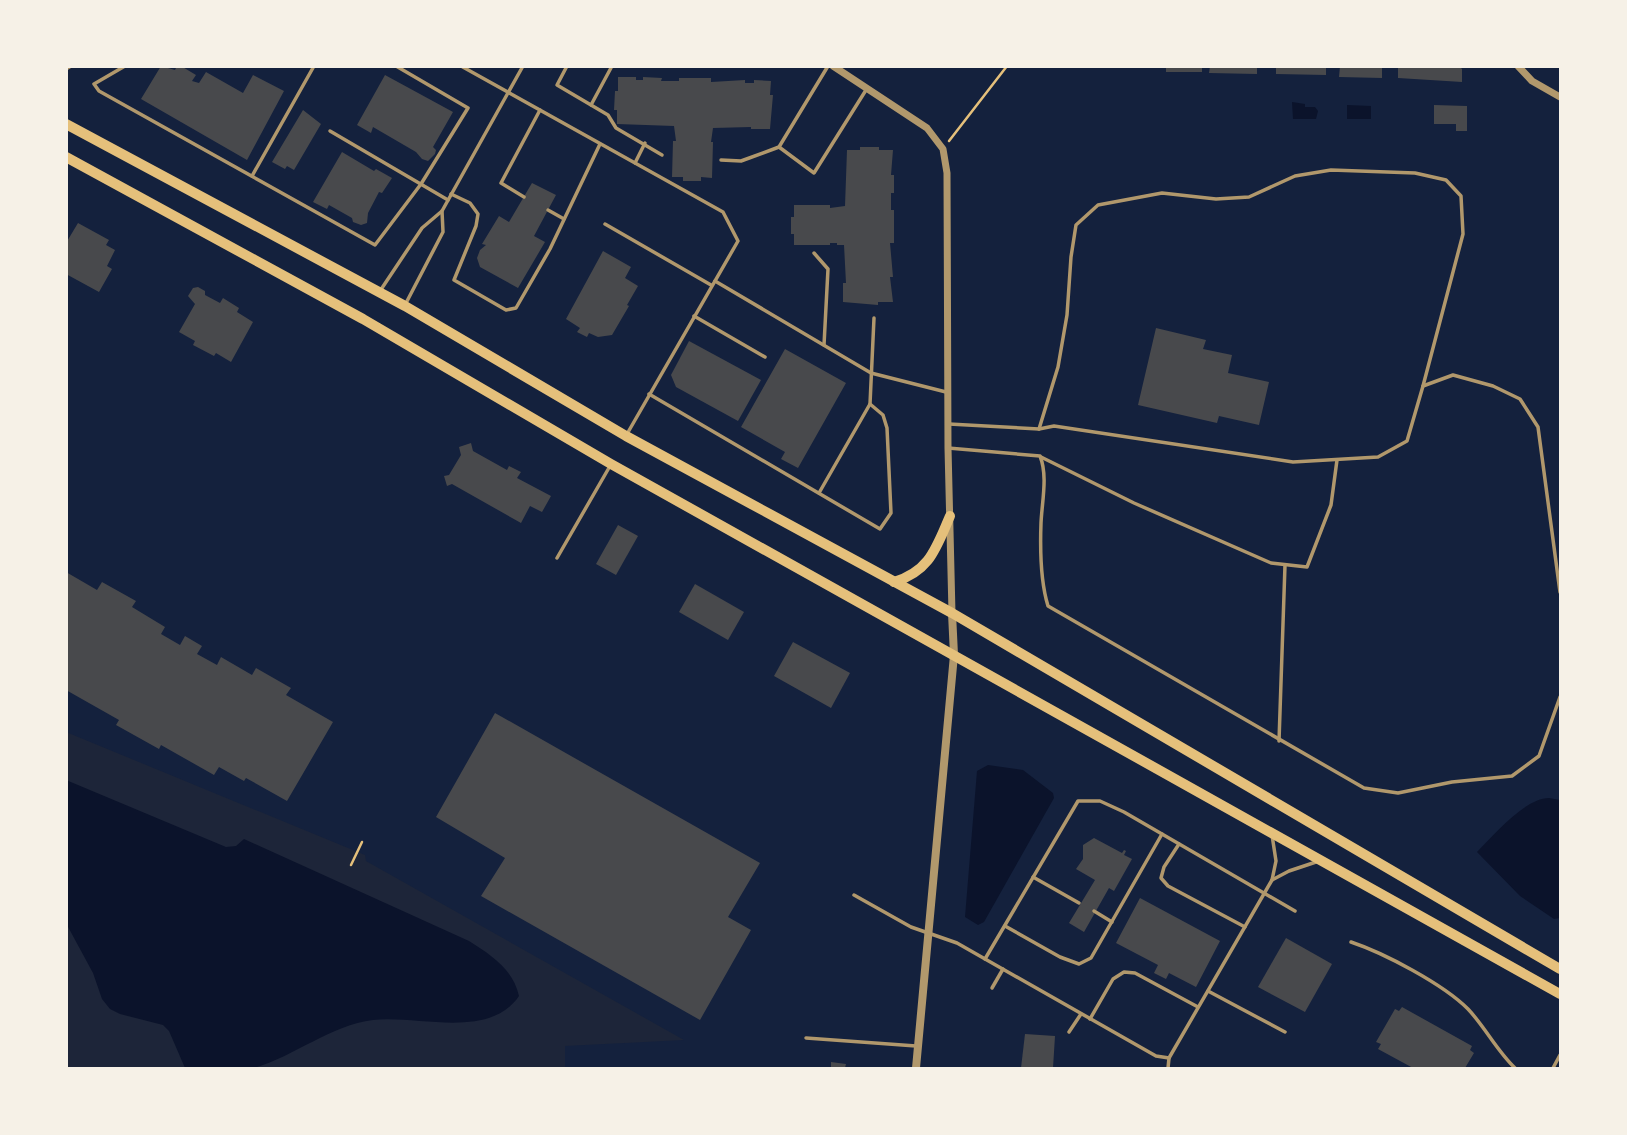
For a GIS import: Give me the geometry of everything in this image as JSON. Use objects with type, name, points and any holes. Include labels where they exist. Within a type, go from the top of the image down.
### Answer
[{"type":"main road","points":[[66,124],[405,306],[626,436],[953,613],[1560,970]]},
{"type":"main road","points":[[66,157],[372,324],[611,464],[1560,994]]},
{"type":"main road","points":[[894,582],[915,574],[927,563],[950,516]]},
{"type":"street","points":[[834,66],[927,128],[943,149],[947,173],[948,448],[954,655],[916,1069]]},
{"type":"street","points":[[1518,66],[1532,81],[1560,97]]},
{"type":"lane","points":[[66,69],[71,66]]},
{"type":"lane","points":[[252,176],[314,66]]},
{"type":"lane","points":[[124,67],[94,84],[99,91],[375,245],[421,184],[468,108],[397,66]]},
{"type":"lane","points":[[461,66],[723,212],[738,241],[626,436]]},
{"type":"lane","points":[[379,293],[422,228],[442,211],[523,66]]},
{"type":"lane","points":[[567,66],[556,85],[608,115],[616,128],[662,155]]},
{"type":"lane","points":[[591,105],[612,66]]},
{"type":"lane","points":[[721,160],[741,161],[779,147],[828,66]]},
{"type":"lane","points":[[779,147],[814,173],[867,88]]},
{"type":"lane","points":[[524,197],[501,183],[540,110]]},
{"type":"lane","points":[[330,131],[448,200]]},
{"type":"lane","points":[[635,163],[645,143]]},
{"type":"lane","points":[[451,194],[470,203],[478,214],[476,226],[454,280],[506,310],[516,308],[550,249],[600,144]]},
{"type":"lane","points":[[948,424],[1039,429],[1054,426],[1293,462],[1378,457],[1407,441],[1463,234],[1461,196],[1446,180],[1415,173],[1331,170],[1295,176],[1249,197],[1216,199],[1162,194],[1098,205],[1076,225],[1067,315],[1058,366],[1039,429]]},
{"type":"lane","points":[[548,210],[564,219]]},
{"type":"lane","points":[[405,306],[443,232],[442,211]]},
{"type":"lane","points":[[605,223],[871,373],[948,393]]},
{"type":"lane","points":[[814,253],[828,269],[824,345]]},
{"type":"lane","points":[[694,316],[765,357]]},
{"type":"lane","points":[[819,493],[870,404],[874,318]]},
{"type":"lane","points":[[1423,386],[1453,374],[1493,386],[1520,399],[1538,427],[1560,592]]},
{"type":"lane","points":[[649,394],[880,529],[891,513],[887,428],[883,415],[870,404]]},
{"type":"lane","points":[[948,448],[1040,456],[1134,503],[1271,563],[1307,567],[1331,505],[1337,460]]},
{"type":"lane","points":[[1040,456],[1044,467],[1041,524],[1043,589],[1048,606],[1364,788],[1398,793],[1452,782],[1512,776],[1539,756],[1560,696]]},
{"type":"lane","points":[[557,558],[611,464]]},
{"type":"lane","points":[[1279,741],[1285,565]]},
{"type":"lane","points":[[985,959],[1078,801],[1100,801],[1295,911]]},
{"type":"lane","points":[[1168,1069],[1169,1058],[1272,880],[1276,861],[1272,833]]},
{"type":"lane","points":[[1004,926],[1060,957],[1079,964],[1091,958],[1162,834]]},
{"type":"lane","points":[[1179,844],[1164,867],[1161,878],[1168,886],[1245,928]]},
{"type":"lane","points":[[1272,880],[1289,871],[1321,861]]},
{"type":"lane","points":[[1033,877],[1079,904]]},
{"type":"lane","points":[[855,895],[911,927],[957,943],[1156,1056],[1169,1058]]},
{"type":"lane","points":[[1094,911],[1112,922]]},
{"type":"lane","points":[[1350,942],[1368,948],[1437,985],[1468,1009],[1515,1069]]},
{"type":"lane","points":[[992,988],[1003,969]]},
{"type":"lane","points":[[1090,1018],[1113,979],[1124,972],[1135,973],[1198,1008]]},
{"type":"lane","points":[[1208,991],[1285,1032]]},
{"type":"lane","points":[[1069,1032],[1081,1013]]},
{"type":"lane","points":[[806,1038],[918,1046]]},
{"type":"lane","points":[[1553,1069],[1560,1055]]},
{"type":"path","points":[[943,149],[1007,66]]},
{"type":"path","points":[[351,865],[362,842]]},
{"type":"shaded area","points":[[1292,102],[1305,104],[1305,107],[1315,107],[1318,111],[1316,119],[1293,119]]},
{"type":"shaded area","points":[[1347,105],[1371,106],[1371,119],[1347,119]]},
{"type":"shaded area","points":[[66,732],[365,855],[366,861],[684,1040],[565,1046],[565,1068],[67,1068]]},
{"type":"shaded area","points":[[988,765],[1023,770],[1053,793],[1054,798],[984,922],[978,925],[965,917],[977,771]]},
{"type":"shaded area","points":[[66,780],[226,847],[236,846],[244,839],[469,941],[493,957],[506,970],[519,996],[506,1009],[490,1018],[472,1022],[373,1020],[342,1028],[254,1068],[185,1068],[169,1031],[163,1025],[110,1009],[102,999],[93,973],[67,925]]},
{"type":"shaded area","points":[[1549,798],[1560,800],[1560,918],[1554,919],[1520,896],[1477,852],[1520,811],[1530,804]]},
{"type":"building","points":[[161,66],[175,70],[177,66],[181,66],[196,75],[192,81],[199,83],[206,72],[243,93],[253,75],[284,91],[247,160],[141,99]]},
{"type":"building","points":[[1166,66],[1202,66],[1202,72],[1166,72]]},
{"type":"building","points":[[1210,66],[1257,66],[1257,74],[1209,73]]},
{"type":"building","points":[[1276,66],[1326,66],[1326,75],[1276,74]]},
{"type":"building","points":[[1340,66],[1382,66],[1382,78],[1339,77]]},
{"type":"building","points":[[1398,66],[1459,66],[1462,69],[1462,82],[1398,78]]},
{"type":"building","points":[[385,75],[453,112],[433,147],[435,154],[428,161],[373,127],[371,133],[357,125]]},
{"type":"building","points":[[618,77],[636,77],[636,80],[643,80],[643,77],[662,78],[661,81],[711,78],[711,82],[771,81],[770,95],[773,95],[770,129],[713,128],[712,178],[701,177],[701,181],[683,181],[683,177],[672,177],[673,141],[676,141],[674,126],[617,124],[617,110],[614,110]]},
{"type":"building","points":[[1434,105],[1467,106],[1467,131],[1456,131],[1456,124],[1434,124]]},
{"type":"building","points":[[303,110],[321,124],[294,170],[287,166],[285,169],[272,162]]},
{"type":"building","points":[[860,147],[893,150],[891,175],[894,175],[894,193],[891,193],[891,210],[894,210],[894,243],[890,243],[893,277],[890,277],[893,302],[878,302],[878,305],[843,302],[843,283],[846,283],[844,245],[794,245],[794,234],[791,234],[794,205],[830,205],[830,208],[845,206],[847,150],[860,150]]},
{"type":"building","points":[[342,152],[392,178],[382,193],[379,192],[368,213],[367,223],[361,225],[329,205],[327,209],[313,202]]},
{"type":"building","points":[[532,183],[556,195],[534,236],[545,242],[518,288],[480,267],[477,258],[499,216],[509,222]]},
{"type":"building","points":[[78,223],[109,240],[106,245],[115,250],[107,266],[112,269],[99,292],[66,274],[66,243]]},
{"type":"building","points":[[603,251],[631,267],[625,278],[638,286],[612,335],[598,337],[589,333],[587,337],[577,332],[580,328],[566,319]]},
{"type":"building","points":[[198,287],[205,291],[205,295],[220,303],[223,298],[239,308],[237,312],[253,322],[231,362],[193,345],[195,341],[179,332],[195,304],[188,296],[193,288]]},
{"type":"building","points":[[1156,328],[1206,340],[1203,349],[1232,355],[1228,373],[1269,382],[1259,425],[1219,416],[1217,423],[1138,405]]},
{"type":"building","points":[[689,341],[761,380],[738,421],[676,387],[671,375]]},
{"type":"building","points":[[785,349],[846,383],[798,468],[781,459],[785,452],[741,427]]},
{"type":"building","points":[[471,443],[473,451],[507,470],[509,466],[521,472],[517,478],[551,496],[542,512],[530,506],[521,523],[452,484],[447,486],[444,476],[449,475],[461,455],[459,447]]},
{"type":"building","points":[[618,525],[638,536],[616,575],[596,564]]},
{"type":"building","points":[[66,572],[97,590],[102,582],[136,601],[132,607],[165,627],[161,634],[180,645],[185,636],[202,646],[197,654],[217,665],[221,657],[252,675],[256,668],[291,688],[286,695],[333,722],[287,801],[246,778],[244,781],[219,767],[214,775],[161,745],[159,749],[116,725],[119,720],[66,690]]},
{"type":"building","points":[[695,584],[744,612],[728,640],[679,612]]},
{"type":"building","points":[[793,642],[850,673],[831,708],[774,676]]},
{"type":"building","points":[[495,713],[760,863],[728,917],[751,930],[700,1020],[481,896],[505,858],[436,817]]},
{"type":"building","points":[[1094,838],[1122,853],[1126,851],[1124,855],[1132,859],[1114,891],[1109,888],[1084,932],[1069,923],[1095,880],[1076,869],[1083,859],[1083,845]]},
{"type":"building","points":[[1140,898],[1220,941],[1196,987],[1169,973],[1166,979],[1154,973],[1158,965],[1116,943]]},
{"type":"building","points":[[1286,938],[1332,964],[1305,1012],[1258,987]]},
{"type":"building","points":[[1402,1007],[1472,1046],[1470,1050],[1474,1053],[1465,1068],[1413,1068],[1378,1049],[1381,1044],[1376,1042],[1395,1009],[1399,1011]]},
{"type":"building","points":[[1025,1034],[1055,1036],[1053,1068],[1021,1068]]},
{"type":"building","points":[[831,1062],[846,1064],[845,1068],[831,1068]]}]
